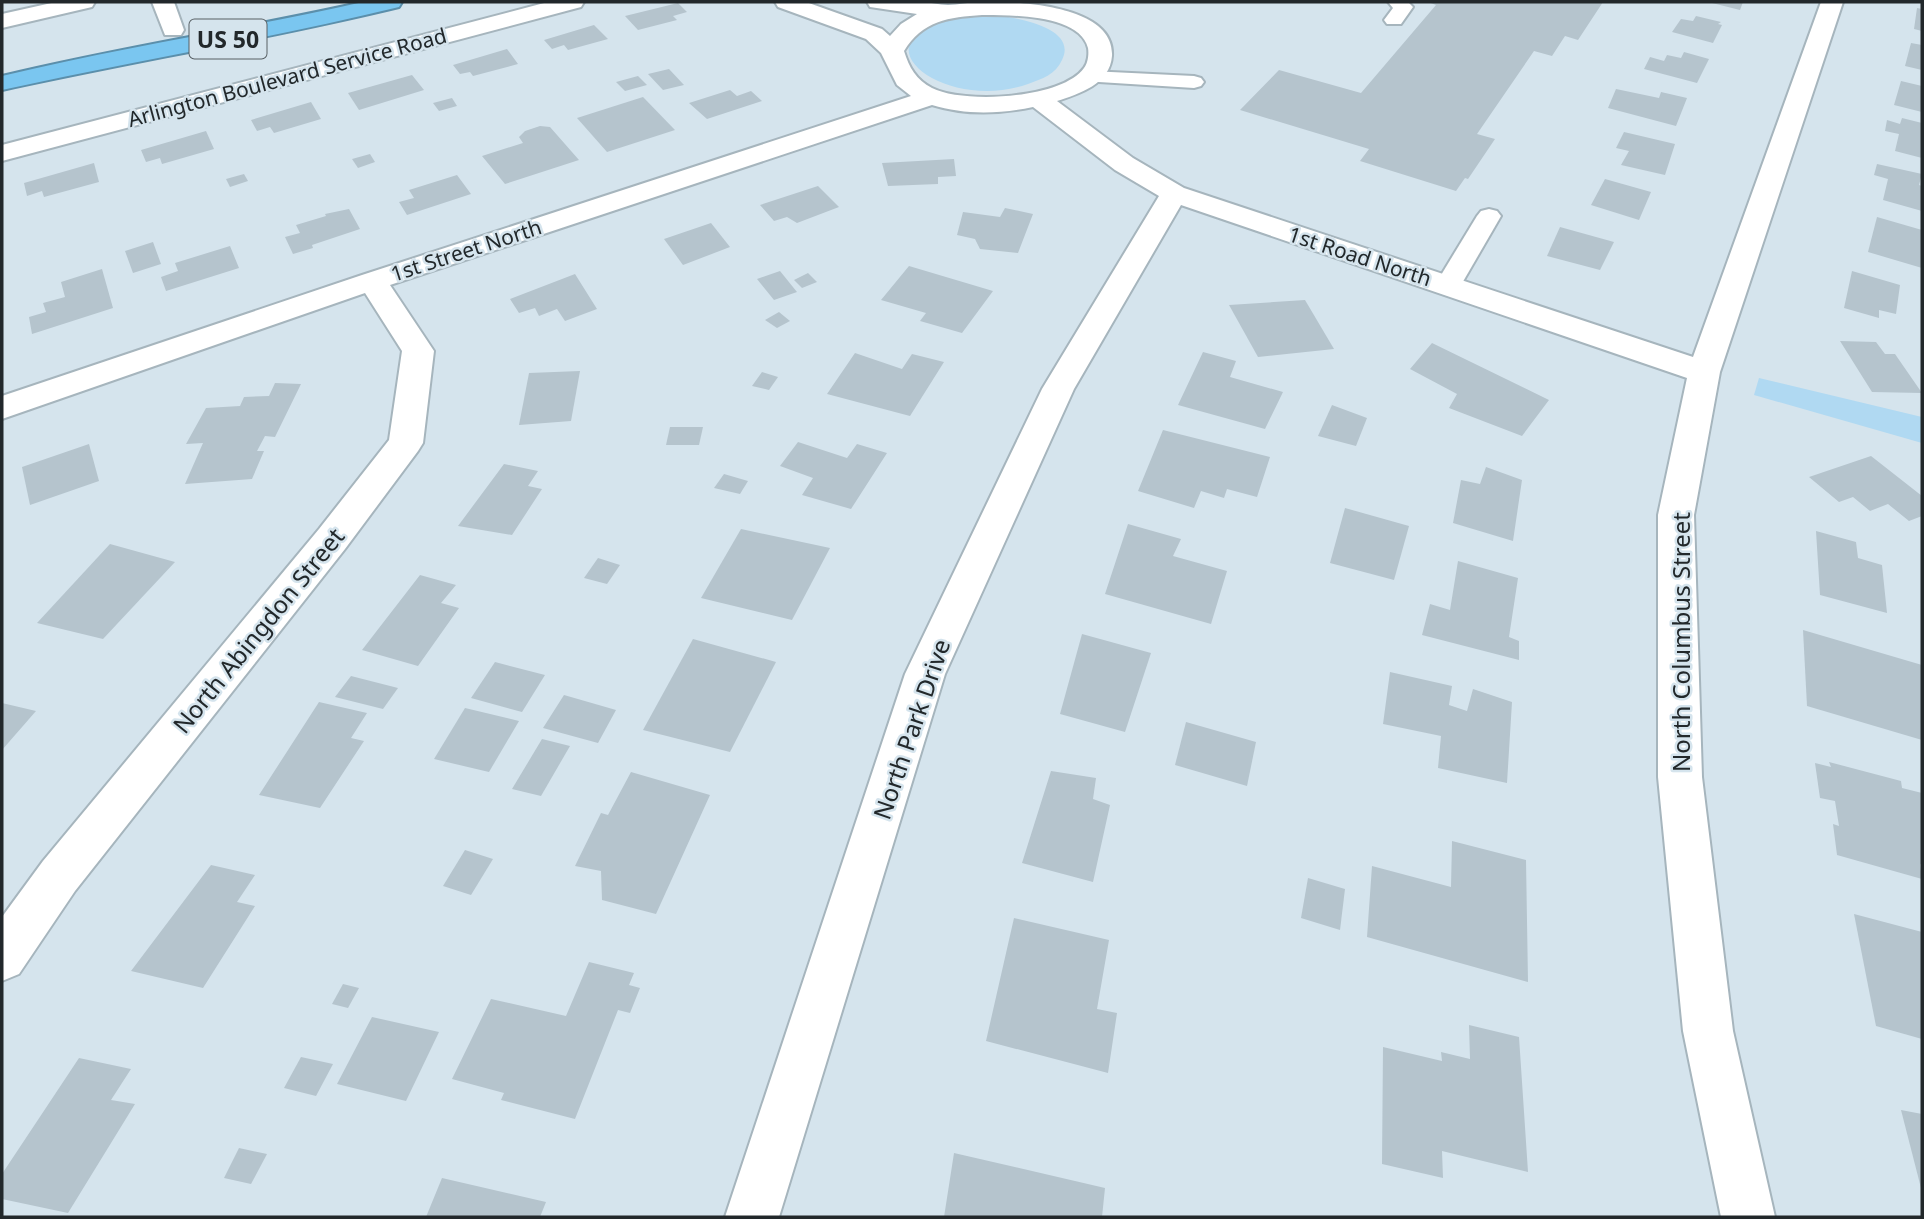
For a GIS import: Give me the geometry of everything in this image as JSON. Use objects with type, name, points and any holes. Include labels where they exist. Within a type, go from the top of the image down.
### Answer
[{"type":"highway","name":"US 50","points":[[2,83],[63,68],[177,49],[391,2]]},
{"type":"highway","name":"US 50","points":[[63,68],[173,30],[227,15]]},
{"type":"street","points":[[2,21],[84,2]]},
{"type":"street","points":[[163,2],[173,30]]},
{"type":"street","name":"Arlington Boulevard Service Road","points":[[2,153],[573,2]]},
{"type":"street","points":[[786,2],[874,34],[892,51],[907,82],[932,97],[963,105],[988,106],[1038,99],[1073,87],[1090,77],[1101,61],[1100,45],[1088,30],[1074,21],[1063,9],[943,11],[878,2]]},
{"type":"street","name":"North Columbus Street","points":[[1748,1217],[1709,1031],[1680,777],[1676,515],[1704,372],[1832,2]]},
{"type":"street","points":[[892,51],[900,35],[918,21],[943,11]]},
{"type":"street","name":"1st Street North","points":[[2,408],[372,281],[932,97]]},
{"type":"street","name":"1st Road North","points":[[1038,99],[1124,164],[1174,194],[1704,372]]},
{"type":"street","name":"North Park Drive","points":[[752,1217],[925,674],[1058,390],[1174,194]]},
{"type":"street","name":"North Abingdon Street","points":[[2,957],[59,876],[406,443],[418,351],[372,281]]},
{"type":"lane","points":[[1090,77],[1194,82]]},
{"type":"lane","points":[[1448,285],[1489,216]]},
{"type":"shaded area","points":[[981,14],[1021,20],[1050,30],[1060,38],[1065,48],[1059,65],[1052,72],[1028,84],[994,91],[963,89],[936,80],[917,67],[909,51],[915,36],[938,23]]},
{"type":"shaded area","points":[[1759,378],[1922,417],[1922,443],[1754,395]]},
{"type":"building","points":[[1428,2],[1603,2],[1578,40],[1565,36],[1552,56],[1534,51],[1477,134],[1495,139],[1468,179],[1465,178],[1456,191],[1360,161],[1369,149],[1240,110],[1279,70],[1361,93],[1436,5]]},
{"type":"building","points":[[1708,2],[1743,2],[1740,10]]},
{"type":"building","points":[[678,3],[687,12],[673,16],[677,20],[638,30],[625,16]]},
{"type":"building","points":[[1917,8],[1922,9],[1922,31],[1914,29]]},
{"type":"building","points":[[1696,16],[1721,22],[1713,43],[1672,32],[1681,19],[1693,21]]},
{"type":"building","points":[[594,25],[608,39],[568,50],[564,45],[552,49],[544,40]]},
{"type":"building","points":[[1911,43],[1922,45],[1922,70],[1905,66]]},
{"type":"building","points":[[507,49],[518,64],[473,76],[470,72],[460,74],[453,65]]},
{"type":"building","points":[[1684,52],[1709,59],[1697,83],[1644,69],[1650,57],[1664,61],[1667,55],[1681,58]]},
{"type":"building","points":[[669,69],[684,85],[663,90],[648,74]]},
{"type":"building","points":[[412,75],[424,90],[359,110],[348,93]]},
{"type":"building","points":[[638,76],[647,85],[625,91],[616,82]]},
{"type":"building","points":[[1901,81],[1922,86],[1922,112],[1894,105]]},
{"type":"building","points":[[1616,89],[1659,98],[1661,92],[1687,98],[1676,126],[1608,108]]},
{"type":"building","points":[[730,90],[737,96],[751,91],[762,101],[707,119],[689,103]]},
{"type":"building","points":[[643,97],[675,130],[607,152],[577,118]]},
{"type":"building","points":[[452,98],[457,106],[439,111],[433,103]]},
{"type":"building","points":[[311,102],[321,119],[274,133],[270,127],[257,131],[251,120]]},
{"type":"building","points":[[1902,118],[1922,123],[1922,158],[1895,151],[1899,134],[1885,131],[1887,120],[1900,124]]},
{"type":"building","points":[[540,126],[550,127],[579,160],[505,184],[482,156],[523,143],[519,137],[525,131]]},
{"type":"building","points":[[206,131],[214,149],[162,164],[160,158],[146,162],[141,150]]},
{"type":"building","points":[[1624,132],[1675,144],[1665,175],[1621,165],[1629,151],[1616,148]]},
{"type":"building","points":[[370,154],[375,162],[358,168],[352,159]]},
{"type":"building","points":[[954,159],[956,176],[938,177],[938,184],[888,186],[882,163]]},
{"type":"building","points":[[94,163],[99,182],[44,197],[42,191],[27,196],[24,183]]},
{"type":"building","points":[[1877,164],[1922,174],[1919,185],[1922,186],[1922,211],[1883,200],[1888,179],[1874,175]]},
{"type":"building","points":[[244,174],[248,181],[230,187],[226,179]]},
{"type":"building","points":[[457,175],[471,194],[407,215],[399,202],[414,198],[409,190]]},
{"type":"building","points":[[1605,179],[1651,192],[1639,220],[1591,205]]},
{"type":"building","points":[[818,186],[839,207],[797,223],[787,217],[774,221],[760,205]]},
{"type":"building","points":[[1005,208],[1033,214],[1018,253],[980,249],[975,239],[957,235],[963,212],[1000,217]]},
{"type":"building","points":[[349,209],[360,229],[293,254],[285,237],[300,233],[296,225],[326,216],[325,214]]},
{"type":"building","points":[[1877,217],[1922,230],[1922,268],[1868,252]]},
{"type":"building","points":[[711,223],[730,247],[683,265],[664,239]]},
{"type":"building","points":[[1560,227],[1614,242],[1600,270],[1547,256]]},
{"type":"building","points":[[153,242],[161,264],[133,273],[125,251]]},
{"type":"building","points":[[230,246],[239,268],[166,291],[161,277],[178,271],[175,263]]},
{"type":"building","points":[[909,266],[993,291],[962,333],[920,321],[926,313],[881,300]]},
{"type":"building","points":[[102,269],[113,308],[32,334],[29,317],[46,312],[43,303],[65,297],[61,282]]},
{"type":"building","points":[[780,271],[797,292],[774,300],[757,279]]},
{"type":"building","points":[[1852,271],[1900,285],[1896,314],[1879,310],[1879,318],[1844,308]]},
{"type":"building","points":[[808,273],[817,282],[802,288],[794,280]]},
{"type":"building","points":[[575,274],[597,309],[565,321],[557,309],[539,316],[535,308],[519,313],[510,299]]},
{"type":"building","points":[[1305,300],[1334,349],[1258,357],[1229,305]]},
{"type":"building","points":[[779,312],[790,321],[777,328],[765,320]]},
{"type":"building","points":[[1840,341],[1876,342],[1885,354],[1895,354],[1922,393],[1872,392]]},
{"type":"building","points":[[1432,343],[1549,400],[1522,436],[1449,408],[1457,394],[1410,369]]},
{"type":"building","points":[[1203,352],[1236,361],[1230,377],[1283,392],[1265,429],[1178,405]]},
{"type":"building","points":[[855,353],[902,369],[912,354],[944,362],[910,416],[827,394]]},
{"type":"building","points":[[580,371],[571,421],[519,425],[529,373]]},
{"type":"building","points":[[762,372],[778,377],[769,390],[752,386]]},
{"type":"building","points":[[275,383],[301,384],[275,437],[265,436],[257,451],[264,451],[252,479],[185,484],[203,443],[186,444],[206,408],[240,406],[244,397],[269,396]]},
{"type":"building","points":[[1332,405],[1367,418],[1356,446],[1318,436]]},
{"type":"building","points":[[670,427],[703,427],[699,445],[666,445]]},
{"type":"building","points":[[1163,430],[1270,457],[1257,497],[1227,489],[1224,498],[1201,491],[1194,508],[1138,491]]},
{"type":"building","points":[[798,442],[847,458],[857,444],[887,453],[851,509],[802,495],[813,478],[780,466]]},
{"type":"building","points":[[89,444],[99,481],[30,505],[22,467]]},
{"type":"building","points":[[1871,456],[1922,496],[1922,516],[1909,521],[1888,504],[1870,511],[1853,497],[1839,502],[1809,477]]},
{"type":"building","points":[[504,464],[538,471],[528,486],[542,489],[512,535],[458,526]]},
{"type":"building","points":[[1486,467],[1522,480],[1513,541],[1453,523],[1461,480],[1480,484]]},
{"type":"building","points":[[724,474],[748,481],[740,494],[714,488]]},
{"type":"building","points":[[1345,508],[1409,526],[1394,580],[1330,563]]},
{"type":"building","points":[[1128,524],[1181,539],[1173,556],[1227,571],[1211,624],[1105,594]]},
{"type":"building","points":[[741,529],[830,548],[792,620],[701,598]]},
{"type":"building","points":[[1816,531],[1856,542],[1858,558],[1882,565],[1887,613],[1820,595]]},
{"type":"building","points":[[110,544],[175,562],[103,639],[37,623]]},
{"type":"building","points":[[598,558],[620,565],[607,584],[584,578]]},
{"type":"building","points":[[1458,561],[1518,578],[1509,637],[1519,641],[1519,660],[1422,635],[1430,604],[1450,610]]},
{"type":"building","points":[[420,575],[456,585],[441,603],[459,608],[418,666],[362,650]]},
{"type":"building","points":[[1803,630],[1922,665],[1922,740],[1807,706]]},
{"type":"building","points":[[1082,634],[1151,653],[1125,732],[1060,714]]},
{"type":"building","points":[[693,639],[776,662],[730,752],[643,730]]},
{"type":"building","points":[[495,662],[545,675],[522,712],[471,698]]},
{"type":"building","points":[[1390,672],[1452,686],[1449,705],[1467,711],[1473,689],[1512,702],[1507,783],[1438,768],[1441,736],[1383,724]]},
{"type":"building","points":[[351,676],[398,688],[383,709],[335,697]]},
{"type":"building","points":[[564,695],[616,710],[598,743],[543,728]]},
{"type":"building","points":[[319,702],[367,713],[351,738],[364,741],[320,808],[259,795]]},
{"type":"building","points":[[2,703],[36,711],[2,750]]},
{"type":"building","points":[[465,708],[519,721],[489,772],[434,759]]},
{"type":"building","points":[[1186,722],[1256,742],[1247,786],[1175,765]]},
{"type":"building","points":[[542,739],[570,746],[541,796],[512,789]]},
{"type":"building","points":[[1829,762],[1901,781],[1902,788],[1922,793],[1922,879],[1837,855],[1833,824],[1839,826],[1835,801],[1820,798],[1815,763],[1831,767]]},
{"type":"building","points":[[1051,771],[1096,778],[1093,799],[1110,805],[1093,882],[1022,863]]},
{"type":"building","points":[[631,772],[710,795],[656,914],[602,900],[601,871],[575,866],[601,813],[608,815]]},
{"type":"building","points":[[1452,841],[1526,860],[1528,982],[1367,937],[1372,866],[1451,887]]},
{"type":"building","points":[[465,850],[493,859],[471,895],[443,886]]},
{"type":"building","points":[[211,865],[255,875],[237,902],[255,906],[203,988],[131,971]]},
{"type":"building","points":[[1308,878],[1345,889],[1340,930],[1301,918]]},
{"type":"building","points":[[1854,914],[1922,932],[1922,1039],[1876,1026]]},
{"type":"building","points":[[1014,918],[1109,940],[1097,1009],[1117,1013],[1108,1073],[986,1041]]},
{"type":"building","points":[[589,962],[634,973],[629,985],[640,988],[630,1013],[618,1010],[575,1119],[501,1100],[504,1093],[452,1079],[491,999],[566,1016]]},
{"type":"building","points":[[343,984],[359,988],[348,1008],[332,1004]]},
{"type":"building","points":[[372,1017],[439,1032],[406,1101],[337,1084]]},
{"type":"building","points":[[1469,1025],[1519,1037],[1528,1172],[1442,1151],[1443,1178],[1382,1164],[1383,1047],[1442,1061],[1441,1052],[1470,1059]]},
{"type":"building","points":[[301,1057],[333,1064],[316,1096],[284,1088]]},
{"type":"building","points":[[79,1058],[131,1069],[111,1100],[135,1104],[68,1213],[2,1199],[2,1174]]},
{"type":"building","points":[[1901,1110],[1922,1114],[1922,1188],[1921,1188]]},
{"type":"building","points":[[239,1148],[267,1154],[251,1184],[224,1178]]},
{"type":"building","points":[[954,1153],[1105,1188],[1102,1217],[944,1217]]},
{"type":"building","points":[[442,1178],[546,1202],[540,1217],[426,1217]]}]
